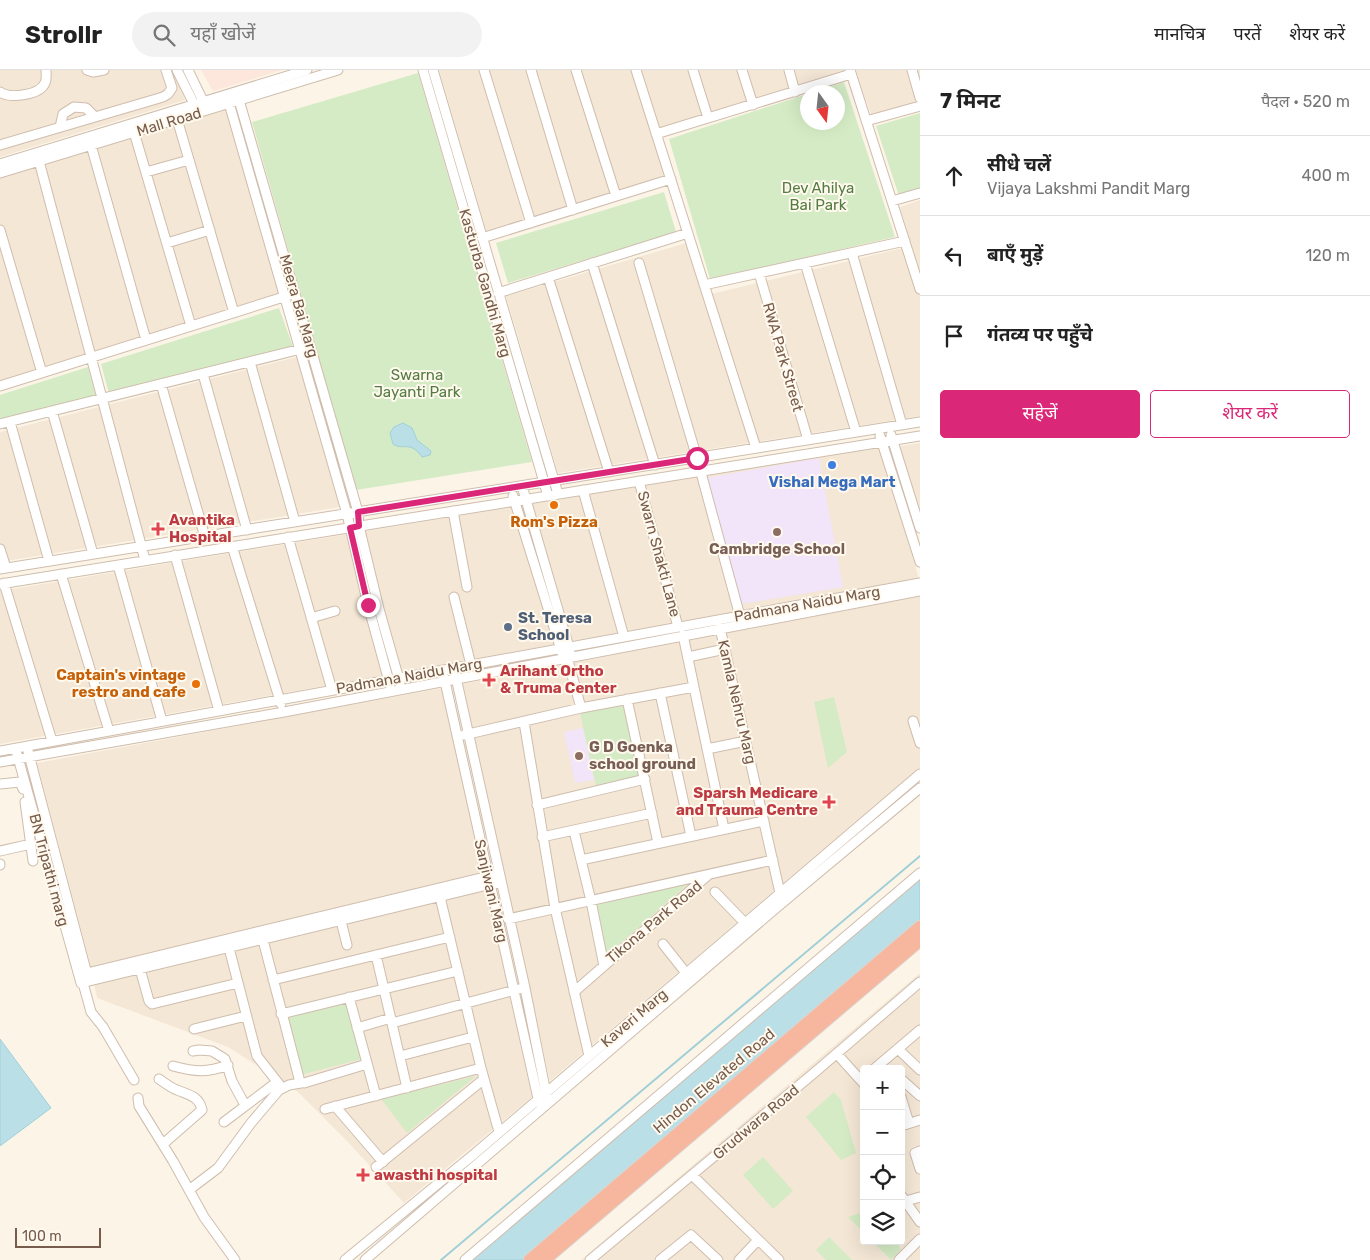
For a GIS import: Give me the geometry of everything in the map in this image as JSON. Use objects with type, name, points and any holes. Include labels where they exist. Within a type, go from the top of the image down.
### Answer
[{"type":"highway","name":"Hindon Elevated Road","points":[[530,1260],[920,927]]},
{"type":"highway","name":"Hindon Elevated Road","points":[[544,1260],[920,940]]},
{"type":"street","points":[[0,92],[11,95],[39,91],[46,82],[46,70]]},
{"type":"street","points":[[87,70],[93,72],[104,70]]},
{"type":"street","points":[[0,145],[162,97],[168,94],[172,88],[166,70]]},
{"type":"street","points":[[177,70],[199,103]]},
{"type":"street","points":[[188,70],[199,103]]},
{"type":"street","name":"Mall Road","points":[[0,173],[39,161],[199,103],[306,70]]},
{"type":"street","name":"Mall Road","points":[[0,164],[78,140],[90,141],[134,132],[338,70]]},
{"type":"street","name":"Kasturba Gandhi Marg","points":[[423,70],[489,276],[548,496]]},
{"type":"street","name":"Kasturba Gandhi Marg","points":[[433,70],[482,238],[489,276],[498,292],[558,494]]},
{"type":"street","points":[[484,70],[531,223]]},
{"type":"street","points":[[531,70],[573,210]]},
{"type":"street","points":[[576,70],[616,196]]},
{"type":"street","points":[[636,70],[756,448]]},
{"type":"street","points":[[693,70],[708,118]]},
{"type":"street","points":[[742,70],[753,105]]},
{"type":"street","points":[[789,70],[796,92]]},
{"type":"street","points":[[912,70],[920,98]]},
{"type":"street","points":[[656,134],[796,92],[850,72],[920,289]]},
{"type":"street","name":"Meera Bai Marg","points":[[239,100],[358,512],[355,527]]},
{"type":"street","name":"Meera Bai Marg","points":[[229,103],[347,514],[355,527]]},
{"type":"street","points":[[866,121],[920,106]]},
{"type":"street","points":[[60,127],[60,120],[63,114],[74,107],[86,108],[96,117]]},
{"type":"street","points":[[177,119],[234,312]]},
{"type":"street","points":[[82,120],[90,141],[146,340]]},
{"type":"street","points":[[72,124],[78,140]]},
{"type":"street","points":[[134,132],[191,326]]},
{"type":"street","points":[[146,172],[189,160]]},
{"type":"street","points":[[39,161],[144,560]]},
{"type":"street","points":[[482,238],[671,179]]},
{"type":"street","points":[[892,201],[920,193]]},
{"type":"street","points":[[0,230],[42,372]]},
{"type":"street","points":[[167,244],[210,230]]},
{"type":"street","points":[[498,292],[688,233]]},
{"type":"street","points":[[704,285],[905,241]]},
{"type":"street","points":[[852,253],[902,425]]},
{"type":"street","points":[[639,262],[697,458],[741,620]]},
{"type":"street","points":[[592,263],[654,465]]},
{"type":"street","points":[[805,263],[856,432]]},
{"type":"street","name":"RWA Park Street","points":[[759,273],[808,440]]},
{"type":"street","points":[[548,277],[609,472]]},
{"type":"street","points":[[0,386],[295,293]]},
{"type":"street","points":[[0,424],[310,347]]},
{"type":"street","points":[[250,362],[295,522]]},
{"type":"street","points":[[203,374],[247,530]]},
{"type":"street","points":[[160,384],[205,537]]},
{"type":"street","points":[[52,411],[93,554]]},
{"type":"street","points":[[10,422],[49,562]]},
{"type":"street","points":[[0,549],[3,569],[920,422]]},
{"type":"street","points":[[889,427],[918,514],[920,528]]},
{"type":"street","points":[[878,429],[920,562]]},
{"type":"street","points":[[52,742],[2,583],[920,436]]},
{"type":"street","name":"Swarn Shakti Lane","points":[[639,481],[688,657],[724,829]]},
{"type":"street","points":[[522,486],[564,648]]},
{"type":"street","points":[[511,488],[567,657],[581,708]]},
{"type":"street","points":[[583,490],[624,637]]},
{"type":"street","points":[[453,511],[467,587]]},
{"type":"street","points":[[355,527],[402,688]]},
{"type":"street","points":[[355,527],[368,605],[391,690]]},
{"type":"street","points":[[288,537],[332,690]]},
{"type":"street","points":[[232,546],[284,712]]},
{"type":"street","points":[[174,555],[219,711]]},
{"type":"street","points":[[118,564],[162,721]]},
{"type":"street","points":[[62,574],[109,732]]},
{"type":"street","name":"Padmana Naidu Marg","points":[[15,748],[624,637],[720,628],[741,620],[920,583]]},
{"type":"street","name":"Padmana Naidu Marg","points":[[18,759],[284,712],[567,657],[681,631],[920,591]]},
{"type":"street","points":[[454,597],[471,665]]},
{"type":"street","points":[[311,618],[335,611]]},
{"type":"street","name":"Kamla Nehru Marg","points":[[720,628],[780,893]]},
{"type":"street","points":[[688,657],[725,649]]},
{"type":"street","name":"Sanjiwani Marg","points":[[454,668],[508,919],[525,988],[548,1104]]},
{"type":"street","name":"Sanjiwani Marg","points":[[442,670],[541,1111]]},
{"type":"street","points":[[457,736],[581,708],[694,687]]},
{"type":"street","points":[[660,693],[691,836]]},
{"type":"street","points":[[628,699],[658,843]]},
{"type":"street","points":[[913,721],[920,743]]},
{"type":"street","points":[[524,722],[554,908],[589,1056]]},
{"type":"street","points":[[707,749],[746,741]]},
{"type":"street","points":[[26,746],[85,980],[91,1012],[103,1027],[134,1080]]},
{"type":"street","points":[[0,751],[15,748],[18,759],[0,762]]},
{"type":"street","name":"BN Tripathi marg","points":[[18,759],[34,832],[85,980]]},
{"type":"street","name":"Kaveri Marg","points":[[346,1260],[538,1100],[920,774]]},
{"type":"street","points":[[537,805],[645,779]]},
{"type":"street","points":[[0,784],[20,782],[34,832],[31,844],[34,861]]},
{"type":"street","name":"Kaveri Marg","points":[[365,1260],[782,903],[920,788]]},
{"type":"street","points":[[542,838],[652,813]]},
{"type":"street","points":[[581,860],[764,821]]},
{"type":"street","points":[[508,919],[591,901],[574,831]]},
{"type":"street","points":[[0,851],[31,844]]},
{"type":"street","name":"Tikona Park Road","points":[[710,874],[604,966],[591,901],[710,874],[773,860]]},
{"type":"street","points":[[465,1260],[920,873]]},
{"type":"street","points":[[85,980],[499,878]]},
{"type":"street","points":[[85,980],[140,969],[440,897],[489,880]]},
{"type":"street","points":[[715,892],[745,923]]},
{"type":"street","points":[[440,897],[473,1037],[499,1132]]},
{"type":"street","points":[[341,921],[347,945]]},
{"type":"street","points":[[273,980],[450,937]]},
{"type":"street","points":[[263,940],[281,1014],[299,1079],[302,1083]]},
{"type":"street","points":[[663,944],[686,973]]},
{"type":"street","points":[[229,948],[257,1056],[279,1085]]},
{"type":"street","points":[[376,955],[407,1088]]},
{"type":"street","points":[[574,992],[604,966]]},
{"type":"street","points":[[140,969],[149,1001],[152,1004],[238,983]]},
{"type":"street","points":[[281,1014],[458,971]]},
{"type":"street","name":"Grudwara Road","points":[[590,1260],[837,1054],[920,982]]},
{"type":"street","points":[[358,1028],[466,1004],[525,988]]},
{"type":"street","points":[[349,997],[376,1096]]},
{"type":"street","points":[[194,1029],[246,1016]]},
{"type":"street","points":[[886,1065],[898,1049],[920,1030]]},
{"type":"street","points":[[400,1056],[473,1037]]},
{"type":"street","points":[[898,1049],[920,1070]]},
{"type":"street","points":[[193,1051],[212,1051],[221,1056],[228,1064],[232,1081],[246,1105]]},
{"type":"street","points":[[837,1054],[860,1078]]},
{"type":"street","points":[[173,1066],[203,1072],[228,1064]]},
{"type":"street","points":[[224,1122],[246,1105],[279,1085],[302,1083],[367,1064]]},
{"type":"street","points":[[325,1109],[481,1068]]},
{"type":"street","points":[[159,1079],[173,1088],[195,1097],[202,1110],[163,1144]]},
{"type":"street","points":[[335,1106],[379,1164],[484,1079]]},
{"type":"street","points":[[905,1083],[920,1096]]},
{"type":"street","points":[[189,1190],[218,1168],[279,1085]]},
{"type":"street","points":[[138,1098],[140,1106],[204,1217],[235,1260]]},
{"type":"street","points":[[905,1124],[920,1120]]},
{"type":"street","points":[[920,1151],[915,1153],[920,1169]]},
{"type":"street","points":[[692,1175],[779,1260]]},
{"type":"street","points":[[905,1198],[920,1197]]},
{"type":"street","points":[[905,1200],[920,1222]]},
{"type":"street","points":[[663,1259],[691,1235],[718,1260]]},
{"type":"street","points":[[899,1260],[920,1239]]},
{"type":"street","points":[[738,1260],[758,1240]]},
{"type":"street","points":[[367,1242],[376,1251]]},
{"type":"shaded area","points":[[0,70],[172,70],[185,100],[0,157]]},
{"type":"shaded area","points":[[201,70],[282,70],[213,91]]},
{"type":"shaded area","points":[[439,70],[852,70],[652,132],[666,177],[487,233]]},
{"type":"shaded area","points":[[855,70],[920,70],[920,103],[872,117]]},
{"type":"shaded area","points":[[226,106],[279,293],[0,381],[0,175]]},
{"type":"shaded area","points":[[920,200],[920,416],[558,473],[506,296],[686,243],[703,296],[911,246],[900,207]]},
{"type":"shaded area","points":[[297,357],[340,507],[0,562],[0,432]]},
{"type":"shaded area","points":[[920,443],[920,520],[895,447]]},
{"type":"shaded area","points":[[880,447],[919,579],[0,744],[0,591]]},
{"type":"shaded area","name":"Cambridge School","points":[[819,458],[843,587],[741,604],[706,478]]},
{"type":"shaded area","points":[[920,596],[920,767],[550,1081],[463,684]]},
{"type":"shaded area","points":[[442,688],[532,1097],[404,1203],[347,1141],[298,1092],[228,1047],[97,998],[91,967],[37,763]]},
{"type":"shaded area","name":"G D Goenka school ground","points":[[583,728],[594,780],[575,783],[564,732]]},
{"type":"shaded area","points":[[920,973],[920,1260],[581,1260]]},
{"type":"green space","name":"Swarna Jayanti Park","points":[[418,73],[532,462],[356,490],[252,122]]},
{"type":"green space","name":"Dev Ahilya Bai Park","points":[[845,85],[895,237],[710,279],[669,139],[800,96],[800,130],[845,130]]},
{"type":"green space","points":[[920,113],[920,189],[899,196],[876,126]]},
{"type":"green space","points":[[664,192],[676,232],[508,283],[496,243]]},
{"type":"green space","points":[[279,308],[293,347],[109,394],[101,364]]},
{"type":"green space","points":[[88,367],[96,397],[0,422],[0,395]]},
{"type":"green space","points":[[834,697],[847,752],[828,768],[814,702]]},
{"type":"green space","points":[[624,703],[640,776],[596,786],[580,713]]},
{"type":"green space","points":[[689,883],[605,957],[594,903]]},
{"type":"green space","points":[[348,1002],[362,1059],[300,1075],[286,1017]]},
{"type":"green space","points":[[476,1076],[407,1133],[381,1099]]},
{"type":"green space","points":[[834,1092],[841,1100],[856,1153],[841,1160],[806,1117]]},
{"type":"green space","points":[[763,1157],[793,1191],[773,1209],[743,1175]]},
{"type":"green space","points":[[860,1213],[860,1229],[848,1217]]},
{"type":"green space","points":[[829,1237],[852,1260],[826,1260],[816,1250]]},
{"type":"green space","points":[[876,1245],[898,1245],[901,1249],[891,1260]]},
{"type":"water","points":[[403,423],[412,428],[417,440],[431,451],[430,455],[422,457],[410,447],[393,444],[390,433],[394,427]]},
{"type":"water","points":[[920,879],[920,927],[527,1260],[470,1260]]},
{"type":"water","points":[[0,1039],[51,1108],[0,1146]]},
{"type":"waterway","points":[[441,1260],[920,856]]},
{"type":"place","name":"Vishal Mega Mart","points":[[832,465]]},
{"type":"place","name":"Rom's Pizza","points":[[554,505]]},
{"type":"place","name":"Avantika Hospital","points":[[158,529]]},
{"type":"place","name":"Cambridge School","points":[[777,532]]},
{"type":"place","name":"St. Teresa School","points":[[508,627]]},
{"type":"place","name":"Arihant Ortho & Truma Center","points":[[489,680]]},
{"type":"place","name":"Captain's vintage restro and cafe","points":[[196,684]]},
{"type":"place","name":"G D Goenka school ground","points":[[579,756]]},
{"type":"place","name":"Sparsh Medicare and Trauma Centre","points":[[829,802]]},
{"type":"place","name":"awasthi hospital","points":[[363,1175]]},
{"type":"route","points":[[368,605],[350,528],[359,526],[358,512],[697,458]]}]
